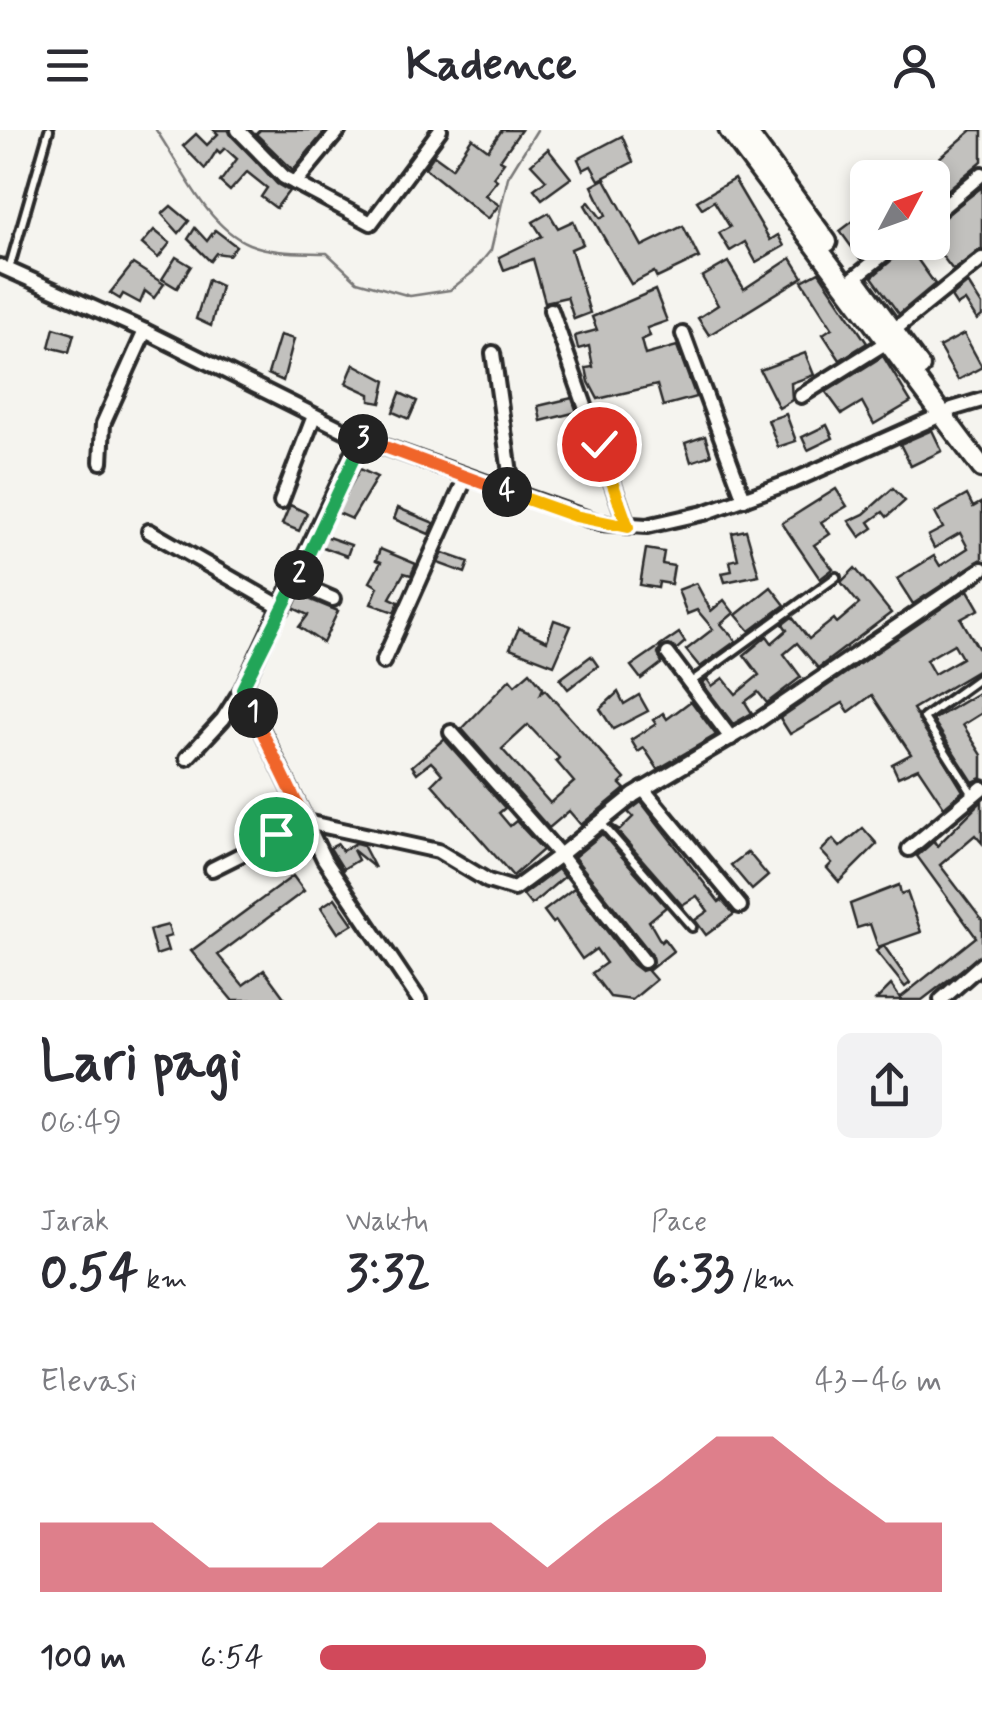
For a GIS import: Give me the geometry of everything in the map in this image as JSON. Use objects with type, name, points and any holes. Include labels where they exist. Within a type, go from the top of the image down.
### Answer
[{"type":"street","points":[[238,130],[269,165],[372,223],[440,130]]},
{"type":"street","points":[[295,183],[339,130]]},
{"type":"street","points":[[729,130],[854,278],[890,336]]},
{"type":"street","points":[[745,130],[759,161],[946,412],[982,468]]},
{"type":"street","points":[[950,201],[982,174]]},
{"type":"street","points":[[800,396],[890,336],[982,259]]},
{"type":"street","points":[[854,278],[876,260]]},
{"type":"street","points":[[4,268],[146,332],[360,438],[575,516],[628,527],[672,523],[744,499],[982,400]]},
{"type":"street","points":[[551,310],[628,527]]},
{"type":"street","points":[[101,462],[103,424],[146,332]]},
{"type":"street","points":[[683,334],[744,499]]},
{"type":"street","points":[[493,353],[514,494]]},
{"type":"street","points":[[946,412],[982,448]]},
{"type":"street","points":[[281,502],[314,416]]},
{"type":"street","points":[[188,758],[223,719],[242,689],[296,583],[360,438]]},
{"type":"street","points":[[383,662],[466,477]]},
{"type":"street","points":[[148,531],[283,608]]},
{"type":"street","points":[[212,868],[306,822],[438,850],[488,880],[514,889],[643,790],[731,738],[982,569]]},
{"type":"street","points":[[296,583],[333,599]]},
{"type":"street","points":[[668,654],[731,738]]},
{"type":"street","points":[[242,689],[306,822],[354,908],[419,1000]]},
{"type":"street","points":[[451,732],[560,855],[644,961]]},
{"type":"street","points":[[643,790],[740,906]]},
{"type":"street","points":[[909,849],[977,791]]},
{"type":"street","points":[[941,1000],[982,964]]},
{"type":"lane","points":[[4,268],[26,222],[48,130]]},
{"type":"lane","points":[[689,683],[836,577]]},
{"type":"lane","points":[[977,791],[924,718],[982,676]]},
{"type":"lane","points":[[601,822],[692,927]]},
{"type":"building","points":[[214,130],[228,130],[277,184],[289,191],[276,208],[261,197],[267,188],[247,172],[230,191],[220,182],[237,159],[225,148],[220,153],[217,150],[205,169],[183,146],[196,134],[207,145],[218,134]]},
{"type":"building","points":[[260,130],[326,130],[293,170],[256,134]]},
{"type":"building","points":[[502,130],[521,130],[500,160],[504,162],[493,177],[497,180],[485,195],[499,205],[488,219],[425,168],[434,155],[452,168],[472,138],[488,150]]},
{"type":"building","points":[[972,130],[982,130],[982,161],[950,188],[950,160],[937,160]]},
{"type":"building","points":[[622,136],[633,162],[599,180],[591,166],[583,170],[578,159]]},
{"type":"building","points":[[548,149],[571,178],[542,199],[534,189],[546,180],[531,164]]},
{"type":"building","points":[[605,179],[642,246],[683,226],[699,258],[657,278],[654,272],[631,284],[585,205],[589,202],[601,218],[606,215],[592,186]]},
{"type":"building","points":[[734,179],[770,240],[778,235],[784,246],[756,262],[745,242],[730,251],[719,233],[730,227],[714,201],[702,208],[697,201]]},
{"type":"building","points":[[982,187],[982,249],[953,270],[945,260],[950,260],[950,212]]},
{"type":"building","points":[[171,206],[189,221],[179,233],[162,214]]},
{"type":"building","points":[[549,213],[558,228],[573,221],[583,244],[571,249],[590,313],[574,319],[567,297],[545,302],[533,259],[504,270],[499,257],[542,236],[533,222]]},
{"type":"building","points":[[850,224],[850,245],[840,231]]},
{"type":"building","points":[[195,228],[207,241],[215,230],[236,246],[229,255],[216,253],[210,261],[188,239]]},
{"type":"building","points":[[154,230],[170,243],[158,258],[142,244]]},
{"type":"building","points":[[176,257],[191,266],[177,288],[162,279]]},
{"type":"building","points":[[791,258],[803,277],[709,335],[698,318],[718,305],[702,277],[728,262],[744,289]]},
{"type":"building","points":[[892,260],[918,260],[935,284],[899,314],[872,277]]},
{"type":"building","points":[[133,264],[164,284],[154,298],[145,291],[140,303],[123,294],[120,299],[110,293]]},
{"type":"building","points":[[819,272],[867,343],[840,360],[823,334],[832,328],[802,281]]},
{"type":"building","points":[[208,280],[221,286],[211,326],[196,319]]},
{"type":"building","points":[[968,283],[982,305],[982,316],[977,320],[965,301],[957,306],[951,297]]},
{"type":"building","points":[[655,290],[667,321],[647,328],[650,336],[641,340],[645,355],[677,346],[696,397],[663,406],[657,385],[598,399],[586,368],[593,367],[589,346],[578,349],[575,336],[597,330],[592,317]]},
{"type":"building","points":[[54,328],[74,334],[69,352],[49,347]]},
{"type":"building","points":[[964,334],[982,367],[958,380],[939,347]]},
{"type":"building","points":[[280,335],[294,339],[283,381],[268,374]]},
{"type":"building","points":[[805,353],[814,375],[791,383],[792,400],[779,408],[760,370]]},
{"type":"building","points":[[883,356],[911,402],[874,424],[862,402],[842,414],[826,392]]},
{"type":"building","points":[[354,364],[386,381],[381,403],[370,401],[370,394],[346,383]]},
{"type":"building","points":[[400,393],[417,401],[409,419],[393,412]]},
{"type":"building","points":[[572,398],[577,412],[541,421],[538,406]]},
{"type":"building","points":[[786,414],[796,441],[778,447],[768,420]]},
{"type":"building","points":[[827,425],[833,438],[808,450],[802,437]]},
{"type":"building","points":[[932,430],[942,451],[911,466],[900,444]]},
{"type":"building","points":[[705,436],[711,455],[691,462],[685,443]]},
{"type":"building","points":[[588,445],[597,469],[579,476],[572,450]]},
{"type":"building","points":[[360,469],[377,477],[352,519],[336,512]]},
{"type":"building","points":[[893,488],[905,501],[887,517],[883,512],[869,522],[873,528],[860,537],[849,521],[864,514]]},
{"type":"building","points":[[836,489],[847,506],[821,522],[830,534],[814,545],[833,569],[820,579],[782,523]]},
{"type":"building","points":[[967,495],[973,507],[982,502],[982,559],[913,604],[897,579],[934,556],[940,566],[968,548],[960,533],[934,548],[928,536],[943,528],[935,513]]},
{"type":"building","points":[[290,505],[307,513],[299,531],[282,524]]},
{"type":"building","points":[[398,508],[434,523],[429,534],[394,519]]},
{"type":"building","points":[[746,530],[759,575],[725,582],[722,573],[732,571],[730,561],[738,559],[732,533]]},
{"type":"building","points":[[325,536],[351,545],[347,556],[320,546]]},
{"type":"building","points":[[380,549],[416,564],[411,575],[404,573],[390,598],[399,602],[394,612],[371,604],[378,587],[370,582],[381,562],[376,560]]},
{"type":"building","points":[[646,549],[664,552],[662,564],[674,566],[671,584],[659,582],[658,588],[640,585]]},
{"type":"building","points":[[443,553],[469,562],[465,573],[438,563]]},
{"type":"building","points":[[855,568],[891,613],[818,668],[797,643],[784,654],[801,677],[767,703],[758,692],[745,702],[752,713],[733,724],[702,683],[707,679],[712,686],[723,678],[736,694],[759,675],[744,655],[767,636],[772,643],[787,630],[783,624],[792,617],[809,639],[834,619],[837,623],[859,604],[841,582]]},
{"type":"building","points":[[696,583],[711,611],[724,600],[734,613],[721,624],[736,641],[700,667],[686,650],[713,629],[697,610],[687,614],[678,590]]},
{"type":"building","points":[[771,587],[785,605],[750,631],[736,615]]},
{"type":"building","points":[[968,590],[979,609],[961,619],[978,648],[982,646],[982,668],[913,709],[963,791],[944,807],[918,768],[898,777],[892,764],[911,754],[872,695],[849,712],[843,703],[790,734],[780,718]],"holes":[[[954,644],[962,658],[934,674],[926,660]]]},
{"type":"building","points":[[299,595],[338,611],[323,643],[299,627],[308,615],[293,608]]},
{"type":"building","points":[[554,620],[571,626],[554,665],[510,648],[519,628],[547,641]]},
{"type":"building","points":[[679,633],[685,642],[677,649],[661,647],[658,654],[662,663],[641,679],[631,666]]},
{"type":"building","points":[[591,656],[598,666],[568,689],[560,679]]},
{"type":"building","points":[[530,672],[543,688],[541,693],[545,690],[625,779],[620,784],[625,789],[581,825],[569,811],[549,828],[462,729],[510,679],[515,685]],"holes":[[[528,725],[559,758],[556,761],[574,782],[550,803],[502,749]]]},
{"type":"building","points":[[982,691],[982,713],[963,725],[982,755],[982,778],[973,782],[933,720]]},
{"type":"building","points":[[618,692],[624,704],[639,695],[648,711],[613,729],[600,709]]},
{"type":"building","points":[[691,701],[716,735],[658,769],[644,748],[638,752],[631,740],[656,724],[653,720],[663,713],[667,719]]},
{"type":"building","points":[[444,739],[505,808],[499,813],[510,826],[516,821],[543,850],[513,876],[432,784],[442,774],[436,767],[431,762],[417,773],[412,766]]},
{"type":"building","points":[[982,801],[982,843],[975,835],[940,865],[982,920],[982,954],[922,1000],[876,1000],[891,985],[900,998],[976,937],[917,856],[934,841],[937,846]]},
{"type":"building","points":[[641,802],[719,902],[722,900],[734,914],[706,935],[695,920],[708,911],[697,896],[682,905],[612,825],[620,830],[633,817],[628,812]]},
{"type":"building","points":[[863,828],[877,844],[839,882],[827,868],[832,863],[821,851],[833,839],[840,847]]},
{"type":"building","points":[[602,834],[666,907],[649,921],[661,942],[664,939],[673,951],[648,971],[656,980],[632,1000],[610,997],[592,973],[606,963],[596,949],[582,959],[556,921],[553,923],[544,911],[574,888],[632,964],[641,971],[651,968],[652,955],[574,857]]},
{"type":"building","points":[[356,843],[363,845],[375,868],[353,850],[358,860],[343,869],[330,848],[338,844],[342,851]]},
{"type":"building","points":[[748,852],[768,876],[752,890],[731,865]]},
{"type":"building","points":[[558,869],[564,877],[531,905],[523,895]]},
{"type":"building","points":[[293,876],[304,891],[218,955],[243,985],[264,970],[286,1000],[232,1000],[191,951]]},
{"type":"building","points":[[899,885],[901,894],[907,892],[921,932],[878,947],[870,924],[857,928],[850,904]]},
{"type":"building","points":[[335,898],[353,924],[338,933],[321,907]]},
{"type":"building","points":[[168,925],[171,936],[164,938],[168,951],[156,955],[149,930]]},
{"type":"building","points":[[884,946],[910,983],[905,987],[876,951]]},
{"type":"waterway","points":[[156,130],[207,210],[234,235],[268,249],[327,253],[357,281],[410,296],[450,290],[473,272],[491,250],[508,177],[537,130]]},
{"type":"route","points":[[276,834],[306,822],[242,689],[296,583],[360,438],[575,516],[628,527],[599,444]]}]
